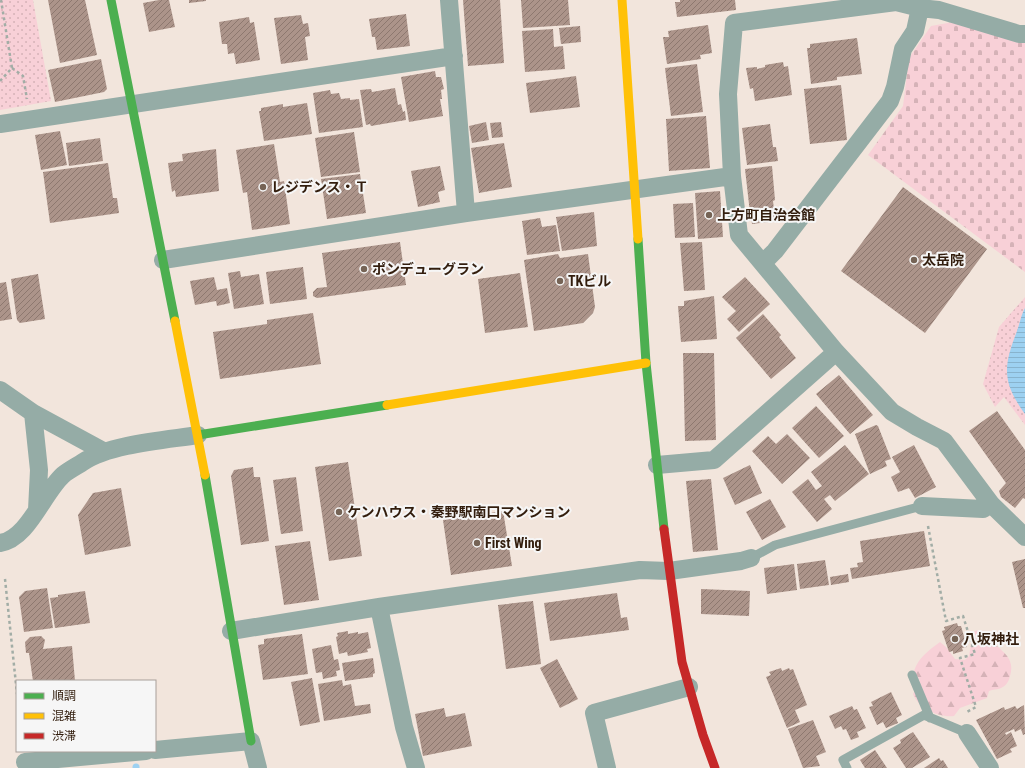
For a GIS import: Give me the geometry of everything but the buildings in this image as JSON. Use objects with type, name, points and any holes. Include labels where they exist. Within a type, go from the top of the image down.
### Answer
[{"type":"street","points":[[111,0],[198,435],[231,631],[251,741],[258,768]]},
{"type":"street","points":[[449,0],[466,213]]},
{"type":"street","points":[[622,0],[646,363],[669,571],[682,662],[702,735],[715,768]]},
{"type":"street","points":[[1025,34],[1019,34],[939,10],[920,8],[896,2],[734,22],[728,94],[732,176],[739,235],[836,352],[892,412],[917,428],[944,441],[991,504],[1025,537]]},
{"type":"street","points":[[763,263],[775,251],[890,101],[895,87],[903,49],[915,31],[920,8]]},
{"type":"street","points":[[0,124],[454,56]]},
{"type":"street","points":[[163,260],[466,213],[732,176]]},
{"type":"street","points":[[657,465],[714,460],[836,352]]},
{"type":"street","points":[[0,543],[6,542],[20,532],[62,476],[103,451],[646,363]]},
{"type":"street","points":[[0,390],[33,413],[103,451]]},
{"type":"street","points":[[33,413],[39,470],[37,510]]},
{"type":"street","points":[[922,506],[982,508],[991,504]]},
{"type":"street","points":[[231,631],[379,607],[640,570],[669,571],[741,561],[751,558]]},
{"type":"street","points":[[379,607],[404,727],[416,768]]},
{"type":"street","points":[[607,768],[594,713],[689,687]]},
{"type":"street","points":[[967,733],[990,768]]},
{"type":"street","points":[[156,750],[251,741]]},
{"type":"street","points":[[24,762],[128,760],[144,752]]},
{"type":"lane","points":[[751,558],[775,545],[922,506]]},
{"type":"lane","points":[[912,675],[930,718]]},
{"type":"lane","points":[[847,768],[843,760],[924,716],[967,733]]},
{"type":"path","points":[[1,0],[12,68],[24,76],[28,105]]},
{"type":"path","points":[[0,81],[12,68]]},
{"type":"path","points":[[930,534],[946,621],[962,616],[975,654],[960,658],[976,707],[967,711],[963,716],[967,733]]},
{"type":"path","points":[[5,579],[16,684]]},
{"type":"green space","points":[[0,0],[33,0],[51,101],[0,110]]},
{"type":"green space","points":[[953,22],[1025,43],[1025,272],[868,155],[903,106],[909,58],[931,26]]},
{"type":"green space","points":[[1025,297],[1025,425],[1004,397],[995,407],[983,384],[999,327]]},
{"type":"green space","points":[[978,630],[985,631],[992,642],[1007,656],[1011,668],[1010,678],[1007,683],[1000,689],[989,691],[987,698],[960,708],[954,716],[936,714],[924,708],[919,704],[913,694],[920,681],[914,671],[918,662],[928,651],[940,642],[955,659],[965,660],[969,656],[973,632]]},
{"type":"water","points":[[1025,308],[1025,414],[1012,393],[1007,374],[1007,365],[1012,344]]},
{"type":"traffic: fast","points":[[111,0],[175,321]]},
{"type":"traffic: fast","points":[[638,239],[646,363],[664,529]]},
{"type":"traffic: fast","points":[[198,435],[387,405]]},
{"type":"traffic: fast","points":[[205,475],[251,741]]},
{"type":"traffic: slow","points":[[622,0],[638,239]]},
{"type":"traffic: slow","points":[[175,321],[205,475]]},
{"type":"traffic: slow","points":[[387,405],[646,363]]},
{"type":"traffic: jam","points":[[664,529],[682,662],[703,735],[715,768]]},
{"type":"place","name":"レジデンス・Ｔ","points":[[263,187]]},
{"type":"place","name":"上方町自治会館","points":[[709,215]]},
{"type":"place","name":"太岳院","points":[[914,260]]},
{"type":"place","name":"ポンデューグラン","points":[[364,269]]},
{"type":"place","name":"TKビル","points":[[560,281]]},
{"type":"place","name":"ケンハウス・秦野駅南口マンション","points":[[339,512]]},
{"type":"place","name":"First Wing","points":[[477,543]]},
{"type":"place","name":"八坂神社","points":[[955,639]]}]
